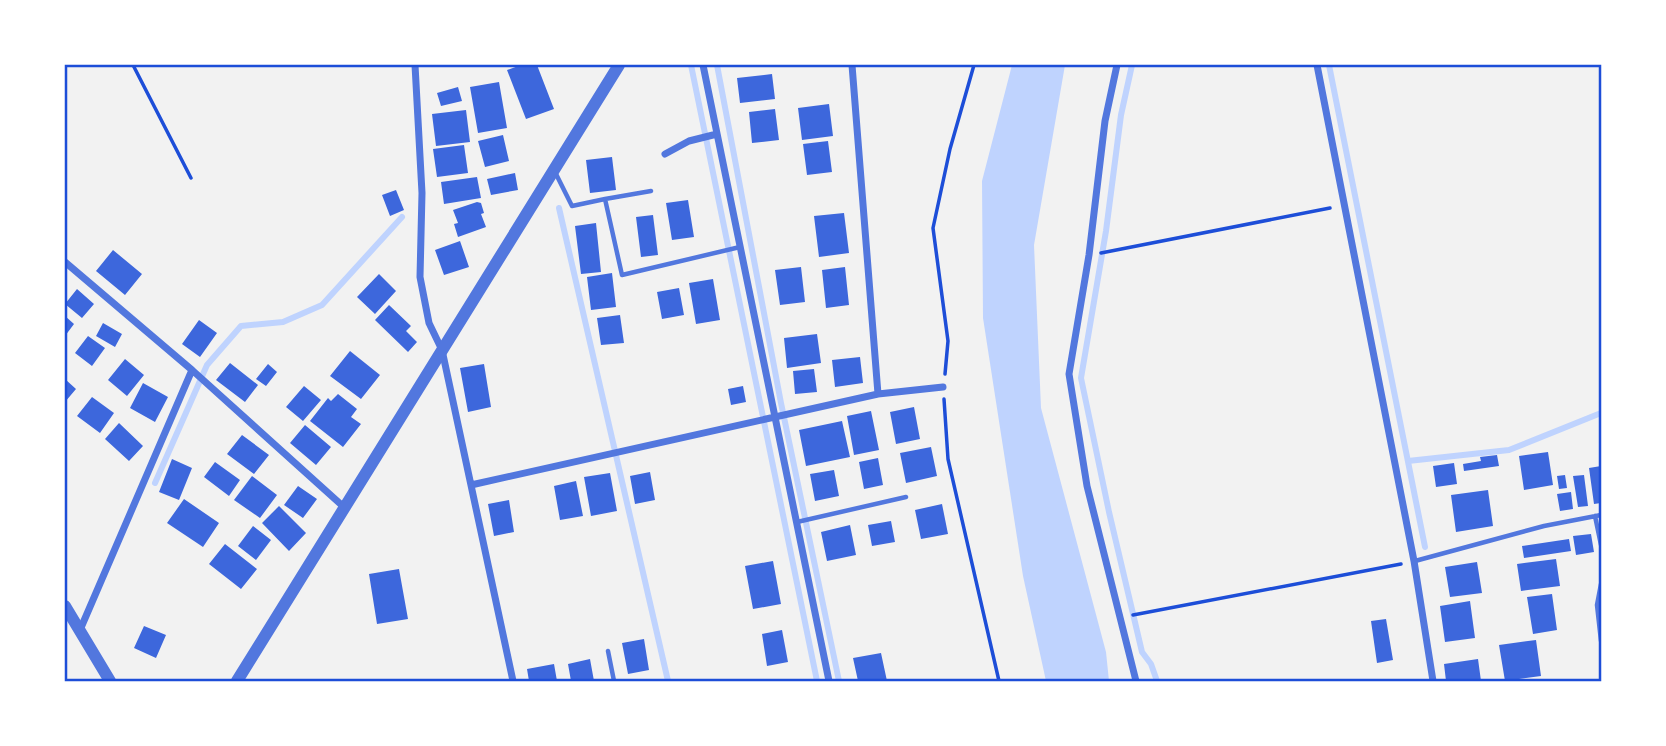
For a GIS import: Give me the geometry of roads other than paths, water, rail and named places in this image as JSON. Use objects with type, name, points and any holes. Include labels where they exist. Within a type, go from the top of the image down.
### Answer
[{"type":"street","points":[[415,65],[422,193],[420,277],[429,323],[442,350],[513,681]]},
{"type":"street","points":[[237,681],[619,65]]},
{"type":"street","points":[[703,65],[829,681]]},
{"type":"street","points":[[852,65],[877,394]]},
{"type":"street","points":[[1117,65],[1105,121],[1069,374],[1087,486],[1136,681]]},
{"type":"street","points":[[1317,65],[1414,561],[1433,681]]},
{"type":"street","points":[[665,154],[689,141],[717,134]]},
{"type":"street","points":[[65,262],[192,370],[345,508]]},
{"type":"street","points":[[80,631],[192,370]]},
{"type":"street","points":[[471,485],[877,394],[943,387]]},
{"type":"street","points":[[65,606],[110,681]]},
{"type":"lane","points":[[554,170],[572,206],[650,191]]},
{"type":"lane","points":[[605,199],[622,275],[740,247]]},
{"type":"lane","points":[[796,522],[906,497]]},
{"type":"lane","points":[[1414,561],[1544,526],[1598,515],[1601,545]]},
{"type":"lane","points":[[1601,584],[1597,605],[1601,640]]},
{"type":"lane","points":[[608,651],[614,681]]},
{"type":"water","points":[[1012,65],[1065,65],[1034,245],[1041,408],[1106,652],[1109,681],[1046,681],[1023,576],[983,318],[982,181]]},
{"type":"waterway","points":[[691,65],[817,681]]},
{"type":"waterway","points":[[717,65],[781,403],[839,681]]},
{"type":"waterway","points":[[1132,65],[1121,115],[1106,231],[1081,378],[1142,652],[1151,664],[1157,681]]},
{"type":"waterway","points":[[1329,65],[1425,547]]},
{"type":"waterway","points":[[559,208],[668,681]]},
{"type":"waterway","points":[[155,483],[207,365],[241,326],[283,322],[322,305],[402,217]]},
{"type":"waterway","points":[[1408,461],[1509,450],[1601,413]]}]
